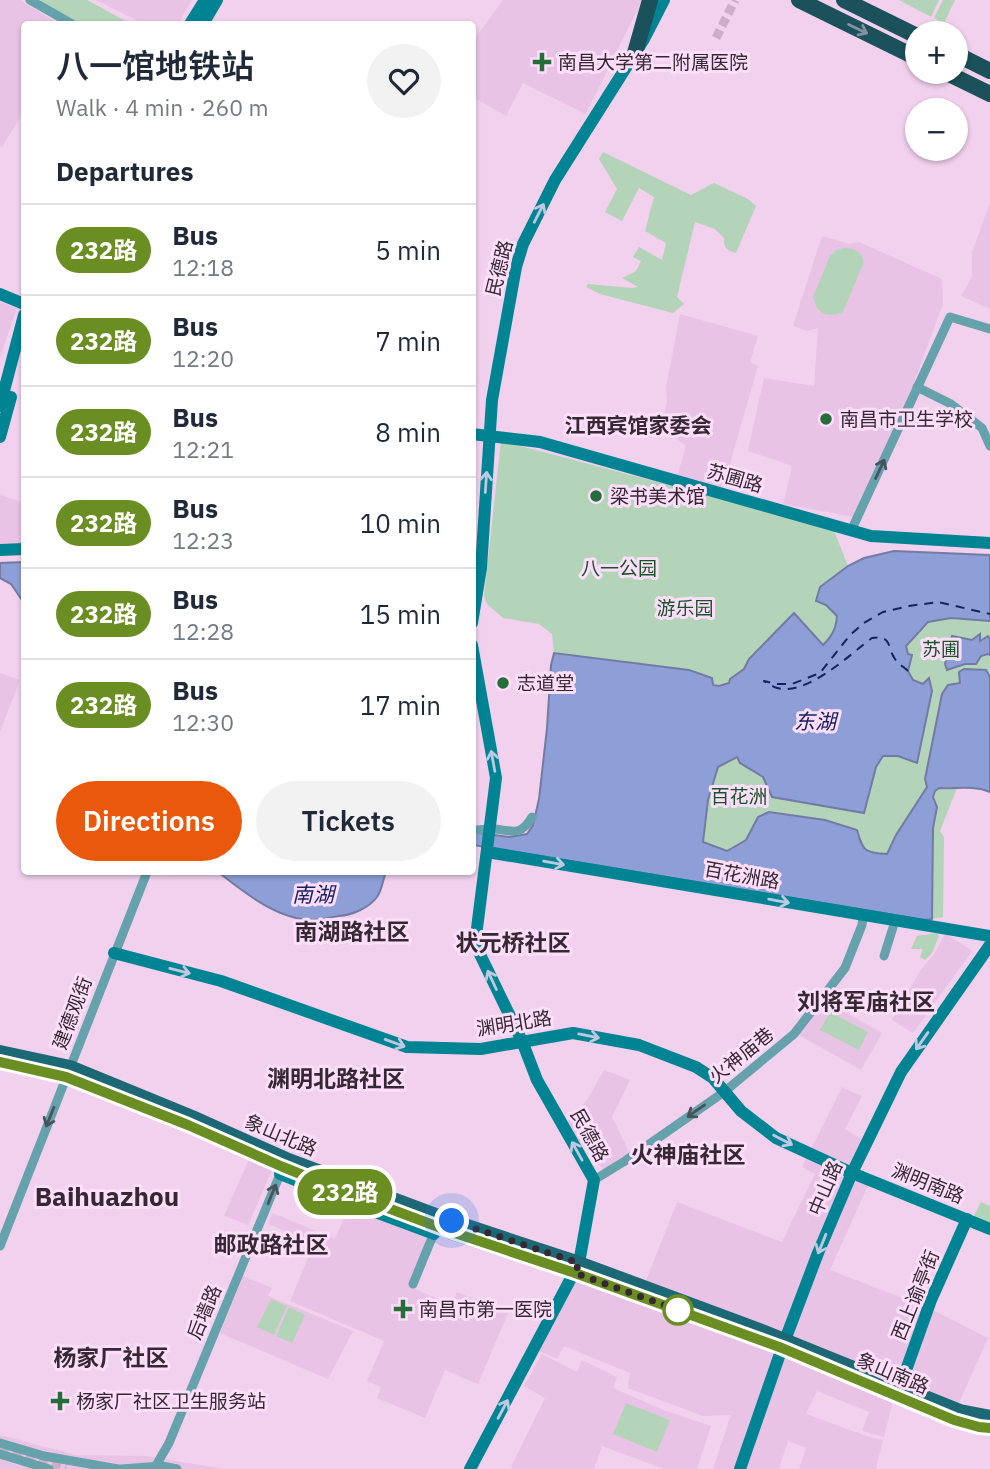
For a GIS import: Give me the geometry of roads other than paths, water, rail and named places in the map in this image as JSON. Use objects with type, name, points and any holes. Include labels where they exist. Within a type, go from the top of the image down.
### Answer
[{"type":"highway","points":[[799,0],[905,52]]},
{"type":"highway","points":[[844,0],[905,30]]},
{"type":"highway","points":[[635,53],[654,6]]},
{"type":"highway","points":[[968,60],[990,71]]},
{"type":"highway","points":[[968,83],[990,94]]},
{"type":"main road","points":[[192,21],[205,0]]},
{"type":"main road","points":[[205,21],[218,0]]},
{"type":"main road","points":[[654,6],[666,0]]},
{"type":"main road","name":"民德路","points":[[476,599],[481,568],[492,400],[516,267],[523,244],[555,180],[635,53]]},
{"type":"main road","points":[[0,294],[21,303]]},
{"type":"main road","points":[[0,406],[21,326]]},
{"type":"main road","points":[[0,437],[21,359]]},
{"type":"main road","name":"苏圃路","points":[[476,434],[540,442],[871,536],[990,540]]},
{"type":"main road","points":[[0,550],[21,549]]},
{"type":"main road","points":[[476,667],[496,778],[490,829]]},
{"type":"main road","name":"民德路","points":[[470,1469],[577,1268],[594,1180],[537,1080],[522,1041],[475,944],[490,829]]},
{"type":"main road","name":"百花洲路","points":[[487,852],[990,936]]},
{"type":"main road","name":"中山路","points":[[740,1469],[818,1253],[852,1173],[901,1072],[990,945]]},
{"type":"main road","name":"渊明北路","points":[[114,953],[231,984],[407,1047],[481,1049],[573,1032],[639,1045],[696,1067],[713,1078],[741,1111],[776,1138],[852,1173]]},
{"type":"main road","name":"象山北路","points":[[0,1052],[68,1072],[192,1116],[286,1159],[784,1344]]},
{"type":"main road","name":"象山北路","points":[[0,1062],[68,1072],[281,1170],[436,1230],[577,1268]]},
{"type":"main road","name":"渊明南路","points":[[852,1173],[990,1229]]},
{"type":"main road","name":"西上谕亭街","points":[[900,1387],[932,1300],[967,1219]]},
{"type":"main road","name":"象山南路","points":[[784,1344],[960,1411],[990,1417]]},
{"type":"main road","name":"象山南路","points":[[784,1344],[954,1420],[990,1428]]},
{"type":"street","points":[[30,0],[67,21]]},
{"type":"street","points":[[851,531],[950,317],[990,329]]},
{"type":"street","points":[[917,387],[951,404],[982,428],[990,446]]},
{"type":"street","points":[[476,830],[519,832],[532,817]]},
{"type":"street","name":"建德观街","points":[[0,1246],[146,875]]},
{"type":"street","name":"火神庙巷","points":[[594,1180],[724,1092],[794,1034],[845,968],[862,925],[863,915]]},
{"type":"street","points":[[884,956],[895,921]]},
{"type":"street","name":"后墙路","points":[[155,1468],[169,1443],[281,1170]]},
{"type":"street","points":[[413,1284],[436,1230]]},
{"type":"street","points":[[0,1443],[53,1458],[119,1469],[162,1466],[177,1469]]},
{"type":"street","points":[[0,1454],[49,1469]]},
{"type":"water","name":"东湖","points":[[894,551],[990,555],[990,621],[951,618],[928,622],[906,646],[908,654],[912,655],[908,671],[913,680],[923,684],[929,678],[932,691],[917,763],[898,756],[883,756],[876,767],[864,813],[772,797],[763,777],[740,763],[737,757],[718,767],[708,800],[703,842],[727,851],[746,840],[758,817],[769,812],[825,820],[857,830],[866,850],[887,854],[927,787],[925,779],[942,694],[948,685],[960,683],[959,672],[964,669],[986,670],[990,677],[990,792],[965,788],[939,788],[935,791],[933,797],[937,807],[933,828],[932,919],[925,920],[476,845],[476,833],[509,837],[527,834],[533,825],[539,799],[554,653],[689,670],[712,678],[713,685],[729,683],[794,613],[823,645],[833,632],[837,616],[826,605],[816,601],[820,587],[848,566],[864,558]]},
{"type":"water","points":[[21,562],[21,599],[11,584],[0,578],[0,563]]},
{"type":"water","points":[[980,634],[980,641],[988,636],[990,639],[990,655],[981,656],[976,664],[965,664],[947,670],[945,664],[952,636],[972,640]]},
{"type":"water","name":"南湖","points":[[222,875],[385,875],[379,894],[365,908],[323,919],[300,919],[287,915],[250,896]]},
{"type":"tunnel","points":[[716,38],[735,0]]},
{"type":"tunnel","points":[[0,1449],[66,1469]]},
{"type":"place","name":"南昌大学第二附属医院","points":[[542,62]]},
{"type":"place","name":"南昌市卫生学校","points":[[826,419]]},
{"type":"place","name":"梁书美术馆","points":[[596,496]]},
{"type":"place","name":"志道堂","points":[[503,683]]},
{"type":"place","name":"南昌市第一医院","points":[[403,1309]]},
{"type":"place","name":"杨家厂社区卫生服务站","points":[[60,1401]]},
{"type":"district","name":"江西宾馆家委会","points":[[638,426]]},
{"type":"district","name":"南湖路社区","points":[[352,932]]},
{"type":"district","name":"状元桥社区","points":[[513,943]]},
{"type":"district","name":"刘将军庙社区","points":[[866,1002]]},
{"type":"district","name":"渊明北路社区","points":[[336,1079]]},
{"type":"district","name":"火神庙社区","points":[[688,1155]]},
{"type":"district","name":"Baihuazhou","points":[[107,1197]]},
{"type":"district","name":"邮政路社区","points":[[271,1245]]},
{"type":"district","name":"杨家厂社区","points":[[111,1358]]},
{"type":"park label","name":"八一公园","points":[[619,568]]},
{"type":"park label","name":"游乐园","points":[[685,608]]},
{"type":"park label","name":"苏圃","points":[[941,649]]},
{"type":"park label","name":"百花洲","points":[[739,796]]}]
